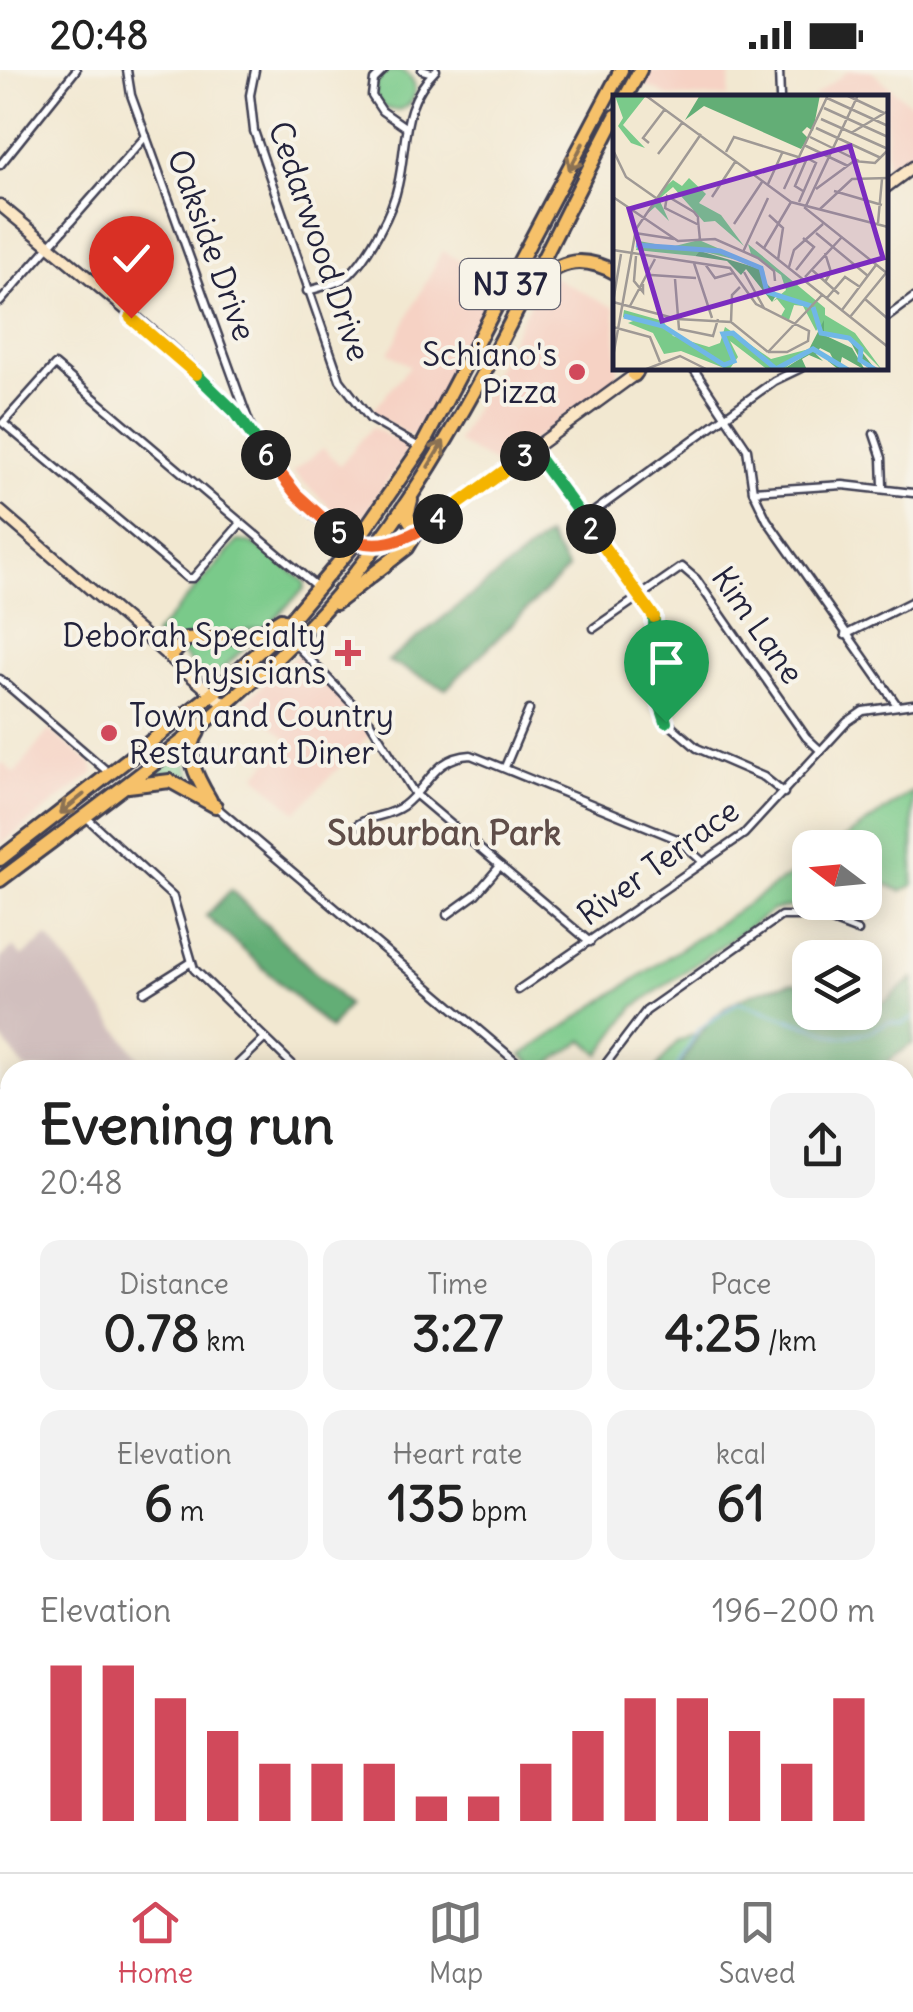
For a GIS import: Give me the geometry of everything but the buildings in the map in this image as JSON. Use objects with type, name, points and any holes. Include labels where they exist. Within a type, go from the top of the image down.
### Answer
[{"type":"highway","name":"NJ 37","points":[[0,860],[212,694],[280,632],[356,542],[420,448],[621,70]]},
{"type":"highway","points":[[627,95],[640,70]]},
{"type":"highway","name":"NJ 37","points":[[0,880],[225,705],[294,643],[376,545],[415,488],[613,122]]},
{"type":"highway","points":[[510,317],[552,267],[585,260],[613,272]]},
{"type":"highway","points":[[415,488],[408,521],[422,523],[444,515]]},
{"type":"highway","points":[[321,612],[406,548],[416,533]]},
{"type":"highway","points":[[170,656],[186,639],[261,634],[316,590]]},
{"type":"highway","points":[[205,721],[190,749],[195,771],[214,806]]},
{"type":"highway","points":[[121,788],[170,781],[214,806]]},
{"type":"main road","points":[[888,186],[913,167]]},
{"type":"main road","points":[[0,205],[212,388],[254,436],[296,494],[342,536],[356,542],[376,545],[416,533],[639,370]]},
{"type":"main road","points":[[0,511],[225,705]]},
{"type":"street","points":[[0,164],[76,70]]},
{"type":"street","name":"Oakside Drive","points":[[127,70],[146,136],[254,436]]},
{"type":"street","name":"Cedarwood Drive","points":[[255,70],[250,95],[254,132],[307,292],[350,396],[370,419],[420,448]]},
{"type":"street","points":[[384,70],[374,80],[372,96],[382,111],[405,127]]},
{"type":"street","points":[[307,292],[341,280],[358,263],[398,190],[405,127],[434,72],[422,70]]},
{"type":"street","points":[[0,302],[146,136]]},
{"type":"street","points":[[888,317],[913,298]]},
{"type":"street","points":[[241,524],[189,579],[3,423],[53,364],[241,524],[316,590]]},
{"type":"street","points":[[694,370],[746,449],[753,491],[768,520],[897,706]]},
{"type":"street","points":[[584,520],[774,381],[797,370]]},
{"type":"street","points":[[874,434],[882,458],[882,486]]},
{"type":"street","points":[[533,450],[654,618],[655,688],[666,722],[697,748],[764,777],[784,793]]},
{"type":"street","points":[[753,491],[825,485],[882,486],[913,494]]},
{"type":"street","name":"Kim Lane","points":[[594,628],[677,568],[691,573],[806,737],[822,751]]},
{"type":"street","points":[[845,635],[913,600]]},
{"type":"street","points":[[294,643],[370,722],[414,793],[590,942]]},
{"type":"street","points":[[0,679],[109,773]]},
{"type":"street","name":"River Terrace","points":[[518,990],[744,834],[863,711],[913,704]]},
{"type":"street","points":[[505,766],[530,710]]},
{"type":"street","points":[[346,834],[367,817],[398,808],[450,758],[476,756],[677,839],[703,862]]},
{"type":"street","points":[[214,806],[514,1060]]},
{"type":"street","points":[[85,816],[173,898],[190,963],[287,1060]]},
{"type":"street","points":[[447,916],[476,894],[500,866]]},
{"type":"street","points":[[609,1060],[646,1011],[781,916],[818,916],[858,931]]},
{"type":"street","points":[[144,992],[190,963]]},
{"type":"street","points":[[242,1060],[264,1039]]},
{"type":"shaded area","points":[[650,70],[731,70],[728,95],[666,95],[643,84]]},
{"type":"shaded area","points":[[849,70],[870,70],[913,106],[913,158],[888,177],[888,95],[816,95]]},
{"type":"shaded area","points":[[442,251],[500,283],[419,434],[410,436],[370,413],[410,366],[389,353]]},
{"type":"shaded area","points":[[549,275],[613,307],[613,370],[618,370],[618,378],[499,466],[457,442],[539,286]]},
{"type":"shaded area","points":[[372,427],[405,445],[406,454],[359,523],[350,526],[293,472],[323,448],[340,465]]},
{"type":"shaded area","points":[[298,654],[366,723],[370,735],[296,812],[256,775],[289,741],[245,701]]},
{"type":"shaded area","points":[[49,730],[92,764],[94,773],[0,845],[0,761],[15,774]]},
{"type":"shaded area","points":[[48,937],[140,1060],[18,1060],[0,1036],[0,959],[14,947],[22,957]]},
{"type":"green space","points":[[395,70],[409,76],[415,90],[409,104],[395,110],[381,104],[375,90],[381,76]]},
{"type":"green space","points":[[547,536],[568,569],[446,689],[388,661]]},
{"type":"green space","points":[[238,541],[255,545],[273,556],[305,582],[304,589],[266,627],[165,644],[154,635]]},
{"type":"green space","points":[[251,641],[210,682],[181,653],[184,645]]},
{"type":"green space","points":[[183,752],[195,785],[194,787],[156,773]]},
{"type":"green space","points":[[913,791],[913,885],[901,891],[882,883],[882,830],[857,830]]},
{"type":"green space","points":[[792,874],[792,907],[773,910],[634,1007],[600,1054],[584,1040],[555,1060],[528,1060],[522,1055]]},
{"type":"green space","points":[[231,890],[348,1005],[330,1029],[206,916]]},
{"type":"green space","points":[[913,978],[913,1043],[890,1060],[684,1060],[711,1020],[755,992],[792,983],[792,1030],[882,1030],[882,1002]]},
{"type":"green space","points":[[697,1033],[684,1060],[663,1060],[677,1042]]},
{"type":"waterway","points":[[681,1060],[698,1030],[738,1002],[841,1037],[869,1032],[888,1022],[903,1024],[913,1017]]},
{"type":"place","name":"Schiano's Pizza","points":[[577,372]]},
{"type":"place","name":"Deborah Specialty Physicians","points":[[348,653]]},
{"type":"place","name":"Town and Country Restaurant Diner","points":[[109,733]]},
{"type":"district","name":"Suburban Park","points":[[444,832]]},
{"type":"route","points":[[131,318],[236,413],[296,494],[342,536],[356,542],[376,545],[406,539],[533,450],[649,607],[656,631],[655,688],[666,722]]}]
